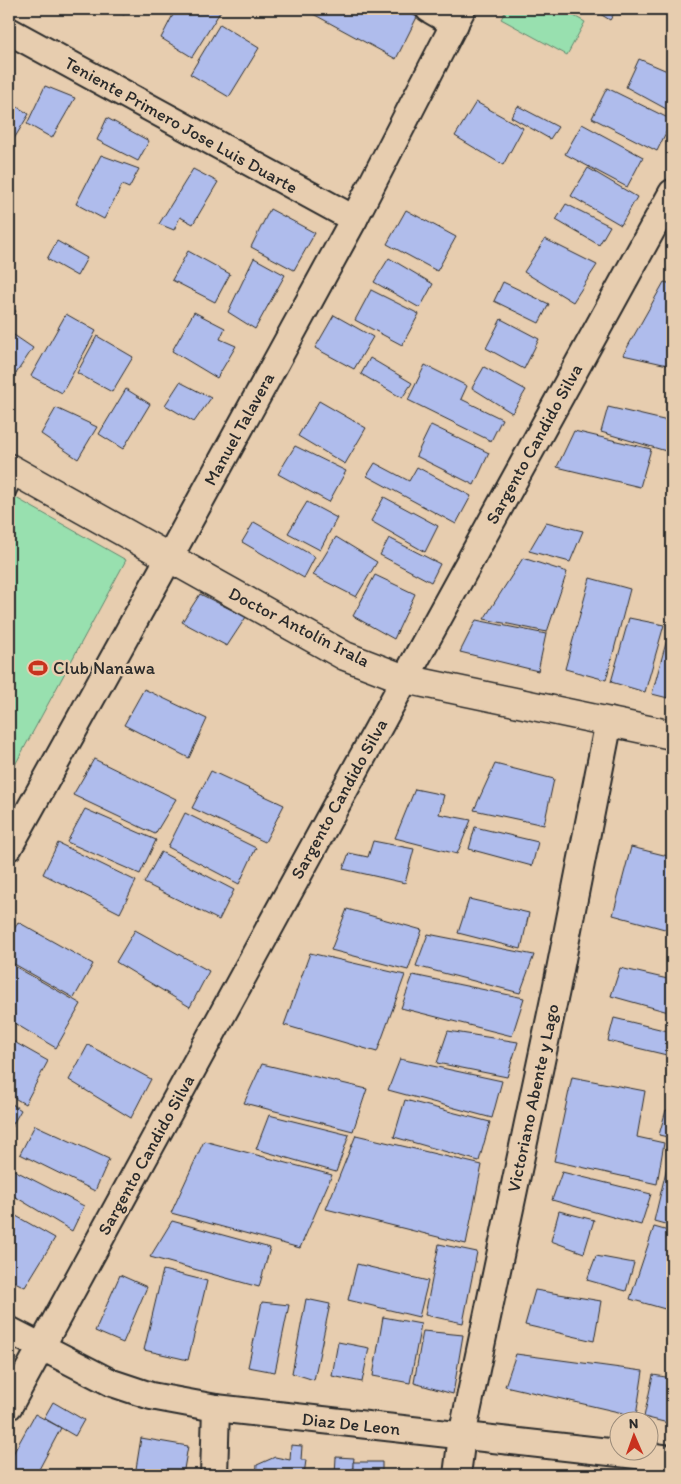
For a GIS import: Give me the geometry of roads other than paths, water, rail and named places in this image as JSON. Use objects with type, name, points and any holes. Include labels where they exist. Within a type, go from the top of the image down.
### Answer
[{"type":"street","points":[[429,9],[458,17]]},
{"type":"street","name":"Manuel Talavera","points":[[9,847],[354,219],[458,17]]},
{"type":"street","name":"Teniente Primero Jose Luis Duarte","points":[[9,31],[354,219]]},
{"type":"street","name":"Sargento Candido Silva","points":[[9,1406],[672,193]]},
{"type":"street","name":"Doctor Antolín Irala","points":[[12,478],[169,558],[345,656],[405,679],[672,735]]},
{"type":"street","name":"Victoriano Abente y Lago","points":[[458,1475],[462,1436],[558,980],[609,721]]},
{"type":"street","name":"Diaz De Leon","points":[[9,1330],[112,1383],[151,1396],[216,1408],[672,1459]]},
{"type":"street","points":[[214,1475],[216,1408]]},
{"type":"place","name":"Club Nanawa","points":[[38,668]]}]
